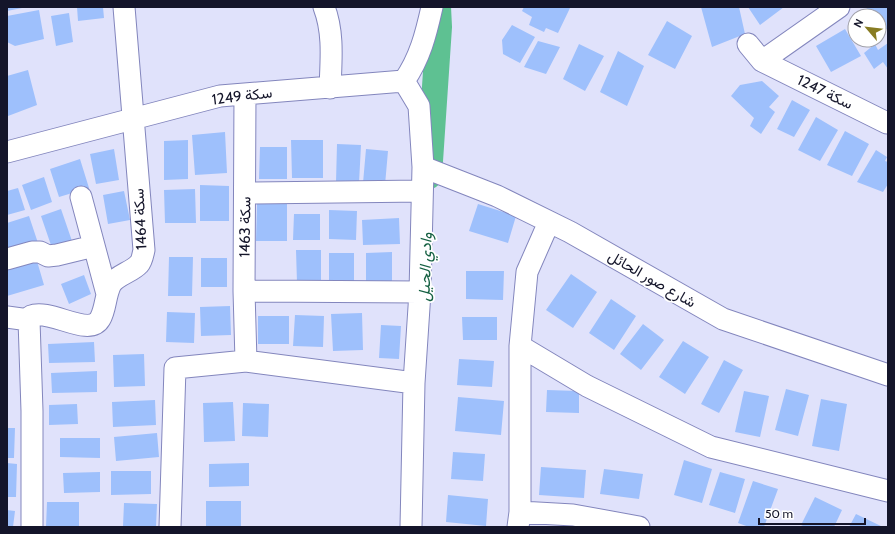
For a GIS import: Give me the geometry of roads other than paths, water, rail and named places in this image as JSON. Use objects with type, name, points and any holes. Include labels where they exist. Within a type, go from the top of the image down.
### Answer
[{"type":"street","name":"سكة 1464","points":[[29,320],[31,316],[44,314],[86,326],[94,326],[101,319],[107,294],[112,282],[140,264],[144,250],[124,7]]},
{"type":"street","points":[[324,7],[328,17],[331,46],[330,88]]},
{"type":"street","points":[[411,527],[414,383],[420,292],[423,167],[419,106],[404,80],[415,65],[424,43],[432,7]]},
{"type":"street","points":[[762,61],[840,7]]},
{"type":"street","name":"سكة 1247","points":[[748,44],[762,61],[887,123]]},
{"type":"street","name":"سكة 1249","points":[[7,152],[220,96],[330,88],[404,80]]},
{"type":"street","name":"سكة 1463","points":[[245,94],[246,193],[244,292],[246,361]]},
{"type":"street","name":"شارع صور الحائل","points":[[423,167],[497,196],[549,222],[723,319],[888,375]]},
{"type":"street","points":[[246,193],[422,191]]},
{"type":"street","points":[[81,197],[107,294]]},
{"type":"street","points":[[549,222],[527,272],[520,346],[519,519],[572,515],[639,527]]},
{"type":"street","points":[[7,259],[32,252],[40,252],[48,256],[57,255],[94,246]]},
{"type":"street","points":[[244,292],[420,292]]},
{"type":"street","points":[[7,317],[29,320],[32,411],[32,527]]},
{"type":"street","points":[[520,346],[587,386],[711,447],[888,491]]},
{"type":"street","points":[[170,527],[175,368],[246,361],[414,383]]},
{"type":"waterway","name":"وادي الحيل","points":[[429,176],[439,27],[438,7]]}]
